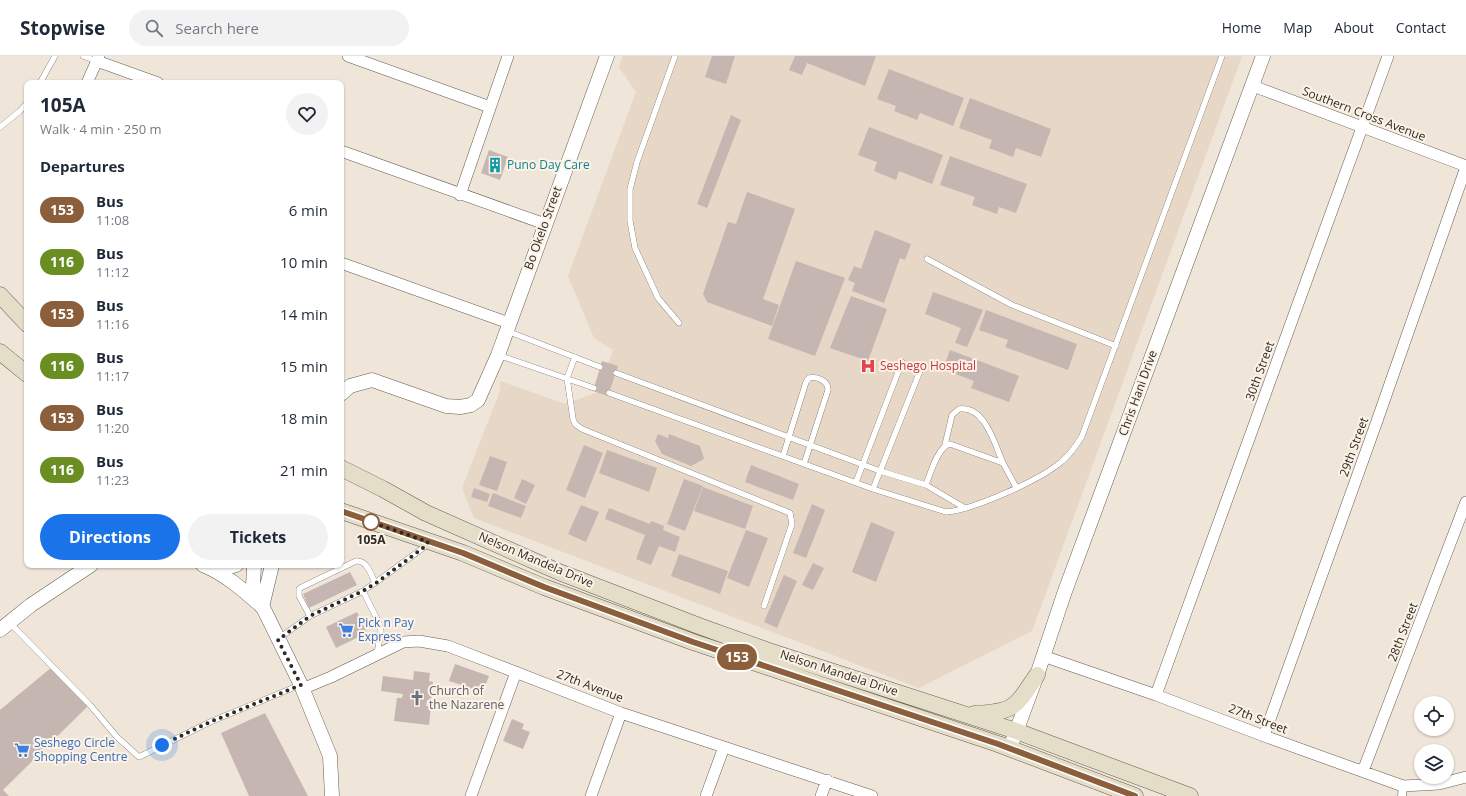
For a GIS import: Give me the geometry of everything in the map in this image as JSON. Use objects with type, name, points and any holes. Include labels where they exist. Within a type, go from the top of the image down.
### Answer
[{"type":"main road","points":[[0,295],[24,321]]},
{"type":"main road","points":[[0,352],[24,372]]},
{"type":"main road","name":"Nelson Mandela Drive","points":[[344,470],[426,513],[567,574],[766,650],[1016,731],[1190,796]]},
{"type":"main road","name":"Nelson Mandela Drive","points":[[344,512],[463,553],[544,587],[693,642],[1010,748],[1135,796]]},
{"type":"main road","points":[[965,714],[995,713],[1009,710],[1018,702],[1037,675]]},
{"type":"street","points":[[348,56],[490,107]]},
{"type":"street","points":[[460,194],[508,56]]},
{"type":"street","name":"Bo Okelo Street","points":[[344,391],[350,386],[372,380],[446,406],[460,408],[471,405],[478,400],[498,355],[607,56]]},
{"type":"street","name":"Chris Hani Drive","points":[[1010,748],[1037,675],[1064,594],[1263,56]]},
{"type":"street","name":"30th Street","points":[[1156,695],[1388,56]]},
{"type":"street","points":[[88,80],[98,58],[151,80]]},
{"type":"street","name":"Southern Cross Avenue","points":[[1253,86],[1466,167]]},
{"type":"street","points":[[344,151],[545,224]]},
{"type":"street","name":"29th Street","points":[[1264,736],[1380,414],[1466,167]]},
{"type":"street","points":[[344,264],[508,327]]},
{"type":"street","name":"28th Street","points":[[1363,771],[1466,502]]},
{"type":"street","points":[[5,627],[48,593],[86,568]]},
{"type":"street","points":[[210,568],[238,585],[262,607]]},
{"type":"street","points":[[254,568],[253,587],[302,687],[330,756],[332,796]]},
{"type":"street","points":[[262,607],[271,568]]},
{"type":"street","name":"27th Avenue","points":[[302,687],[331,677],[403,642],[426,642],[448,646],[621,712],[872,796]]},
{"type":"street","name":"27th Street","points":[[1043,656],[1156,695],[1264,736],[1363,771],[1402,791],[1466,777]]},
{"type":"street","points":[[471,796],[516,672]]},
{"type":"street","points":[[591,796],[621,712]]},
{"type":"street","points":[[706,796],[724,747]]},
{"type":"street","points":[[821,796],[827,780]]},
{"type":"lane","points":[[42,80],[55,56]]},
{"type":"lane","points":[[83,56],[98,58]]},
{"type":"lane","points":[[676,56],[637,162],[630,189],[630,221],[635,248],[658,298],[679,323]]},
{"type":"lane","points":[[609,393],[873,489],[937,510],[954,511],[965,508],[1016,487],[1052,469],[1062,462],[1082,436],[1222,56]]},
{"type":"lane","points":[[0,127],[24,106]]},
{"type":"lane","points":[[927,259],[1007,302],[1116,346]]},
{"type":"lane","points":[[508,327],[600,367]]},
{"type":"lane","points":[[498,355],[594,388]]},
{"type":"lane","points":[[575,357],[567,378],[575,424],[582,429],[790,513],[792,524],[764,606]]},
{"type":"lane","points":[[856,482],[902,362]]},
{"type":"lane","points":[[873,489],[920,371]]},
{"type":"lane","points":[[616,373],[863,465],[926,484],[965,508]]},
{"type":"lane","points":[[783,456],[809,378],[813,377],[826,381],[828,390],[804,464]]},
{"type":"lane","points":[[926,484],[939,452],[944,445],[952,415],[959,409],[968,409],[982,418],[987,426],[1003,463],[1016,487]]},
{"type":"lane","points":[[944,445],[954,444],[1003,463]]},
{"type":"lane","points":[[278,640],[310,616],[363,591],[376,583],[423,548],[428,542]]},
{"type":"lane","points":[[344,567],[360,560],[364,562],[376,583]]},
{"type":"lane","points":[[310,616],[299,596],[299,589],[341,568]]},
{"type":"lane","points":[[363,591],[379,623],[381,631],[376,655]]},
{"type":"lane","points":[[5,627],[90,705],[117,738],[139,757],[210,722],[302,687]]},
{"type":"shaded area","name":"Seshego Hospital","points":[[623,56],[1242,56],[1032,631],[919,688],[474,518],[462,488],[500,391],[500,381],[565,404],[598,392],[613,350],[594,338],[568,276],[636,92],[619,67]]},
{"type":"building","points":[[712,56],[735,56],[726,84],[705,77]]},
{"type":"building","points":[[795,56],[876,56],[865,86],[807,63],[802,75],[789,70]]},
{"type":"building","points":[[889,69],[964,98],[953,126],[920,113],[917,120],[894,111],[896,106],[877,99]]},
{"type":"building","points":[[970,98],[1051,129],[1041,157],[1016,148],[1013,157],[989,148],[992,140],[959,128]]},
{"type":"building","points":[[731,115],[741,120],[707,208],[697,204]]},
{"type":"building","points":[[869,127],[943,155],[932,184],[899,171],[896,180],[874,171],[877,162],[858,155]]},
{"type":"building","name":"Puno Day Care","points":[[489,150],[508,157],[500,180],[481,173]]},
{"type":"building","points":[[950,156],[1027,184],[1016,213],[999,207],[997,214],[972,205],[975,197],[940,185]]},
{"type":"building","points":[[747,192],[795,209],[763,299],[779,305],[772,326],[707,302],[703,294],[728,222],[736,224]]},
{"type":"building","points":[[875,230],[911,244],[905,260],[900,258],[884,303],[852,291],[855,283],[848,280],[854,266],[861,269]]},
{"type":"building","points":[[796,261],[845,278],[815,356],[768,339]]},
{"type":"building","points":[[933,292],[983,310],[967,347],[955,343],[961,328],[925,314]]},
{"type":"building","points":[[851,296],[887,309],[868,361],[830,348]]},
{"type":"building","points":[[986,310],[1077,344],[1068,370],[1005,347],[1008,340],[979,330]]},
{"type":"building","points":[[950,350],[1019,376],[1009,402],[971,388],[974,381],[943,369]]},
{"type":"building","points":[[602,361],[618,366],[608,396],[593,391]]},
{"type":"building","points":[[658,434],[668,438],[669,434],[700,446],[704,459],[691,466],[662,454],[655,441]]},
{"type":"building","points":[[584,445],[603,453],[585,498],[566,490]]},
{"type":"building","points":[[607,450],[657,468],[649,492],[599,473]]},
{"type":"building","points":[[490,456],[507,462],[497,491],[479,485]]},
{"type":"building","points":[[751,465],[799,484],[793,500],[745,482]]},
{"type":"building","points":[[522,479],[535,485],[526,504],[514,498]]},
{"type":"building","points":[[684,479],[703,486],[685,531],[667,524]]},
{"type":"building","points":[[703,487],[753,506],[745,529],[694,511]]},
{"type":"building","points":[[474,488],[490,494],[487,502],[471,497]]},
{"type":"building","points":[[493,493],[526,506],[521,518],[488,506]]},
{"type":"building","points":[[812,504],[825,510],[806,558],[793,553]]},
{"type":"building","points":[[581,505],[599,512],[586,542],[568,534]]},
{"type":"building","points":[[609,508],[650,524],[651,521],[664,526],[663,530],[680,537],[675,552],[659,546],[651,565],[636,559],[645,535],[605,519]]},
{"type":"building","points":[[871,522],[895,532],[876,582],[852,572]]},
{"type":"building","points":[[746,530],[768,538],[749,587],[727,578]]},
{"type":"building","points":[[679,554],[728,571],[720,594],[671,576]]},
{"type":"building","points":[[813,563],[824,568],[813,590],[802,585]]},
{"type":"building","points":[[350,572],[357,585],[309,608],[303,594]]},
{"type":"building","points":[[784,575],[797,581],[777,628],[764,622]]},
{"type":"building","name":"Pick n Pay Express","points":[[357,612],[367,633],[336,648],[326,627]]},
{"type":"building","points":[[455,664],[489,676],[483,692],[449,681]]},
{"type":"building","name":"Seshego Circle Shopping Centre","points":[[52,667],[89,705],[3,790],[9,796],[0,796],[0,710]]},
{"type":"building","name":"Church of the Nazarene","points":[[414,671],[430,673],[429,681],[433,682],[431,701],[427,700],[426,706],[431,706],[429,725],[394,721],[397,698],[402,698],[403,694],[381,691],[383,676],[413,680]]},
{"type":"building","points":[[265,713],[308,796],[249,796],[221,733]]},
{"type":"building","points":[[512,719],[524,724],[522,729],[530,732],[523,749],[503,741]]},
{"type":"bus line","name":"153","points":[[344,512],[463,553],[544,587],[693,642],[1027,754],[1135,796]]},
{"type":"place","name":"Puno Day Care","points":[[495,165]]},
{"type":"place","name":"Seshego Hospital","points":[[868,366]]},
{"type":"place","name":"105A","points":[[371,522]]},
{"type":"place","name":"Pick n Pay Express","points":[[346,630]]},
{"type":"place","name":"Church of the Nazarene","points":[[417,698]]},
{"type":"place","name":"Seshego Circle Shopping Centre","points":[[22,750]]},
{"type":"route","points":[[162,745],[210,722],[301,685],[278,640],[310,616],[363,591],[376,583],[423,548],[428,542],[371,522]]}]
